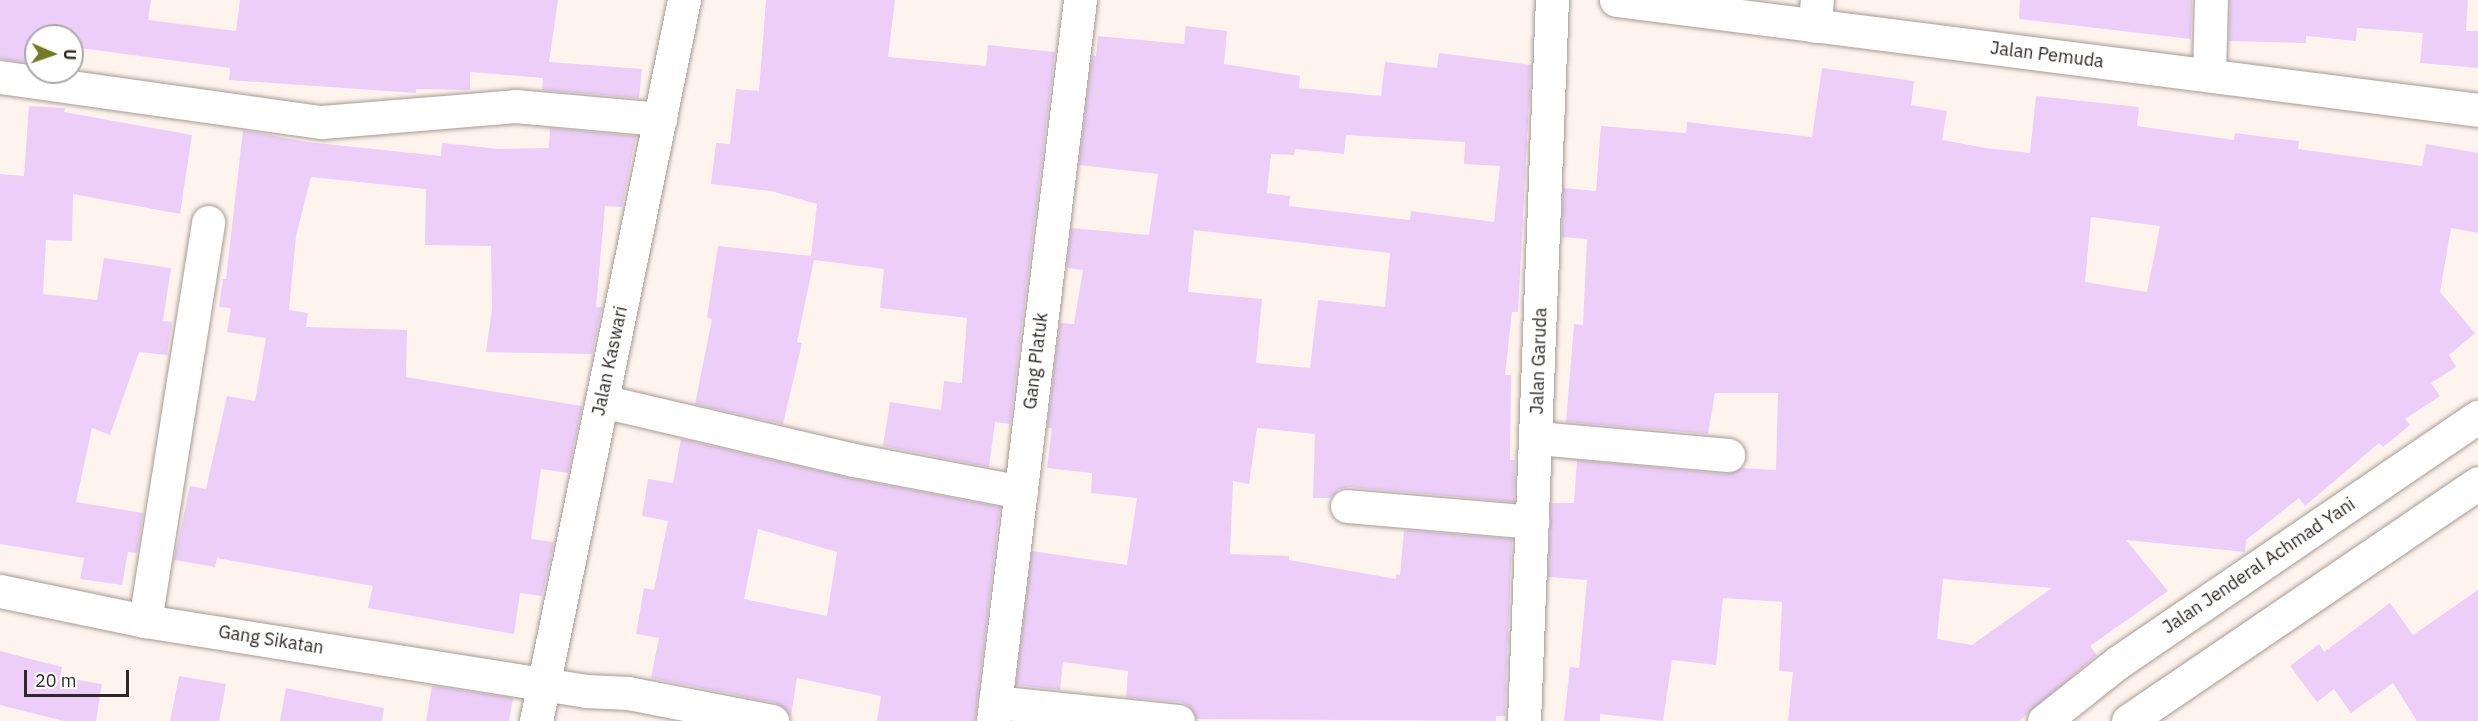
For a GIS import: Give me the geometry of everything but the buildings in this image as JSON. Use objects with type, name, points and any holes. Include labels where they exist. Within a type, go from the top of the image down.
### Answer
[{"type":"street","name":"Jalan Kaswari","points":[[536,721],[684,0]]},
{"type":"street","name":"Gang Platuk","points":[[994,711],[1080,0]]},
{"type":"street","name":"Jalan Garuda","points":[[1524,721],[1537,438],[1552,0]]},
{"type":"street","name":"Jalan Pemuda","points":[[1616,0],[1816,13],[2209,74],[2478,110]]},
{"type":"street","points":[[2209,74],[2211,0]]},
{"type":"street","points":[[0,77],[322,122],[515,106],[660,118]]},
{"type":"street","points":[[145,621],[208,222]]},
{"type":"street","points":[[602,401],[854,460],[1021,492]]},
{"type":"street","name":"Jalan Jenderal Achmad Yani","points":[[2044,721],[2117,663],[2478,417]]},
{"type":"street","points":[[1537,438],[1728,455]]},
{"type":"street","points":[[2128,721],[2478,483]]},
{"type":"street","points":[[1347,507],[1532,522]]},
{"type":"street","name":"Gang Sikatan","points":[[0,591],[145,621],[544,682],[586,691],[628,693],[772,721]]},
{"type":"street","points":[[994,711],[1178,721]]}]
